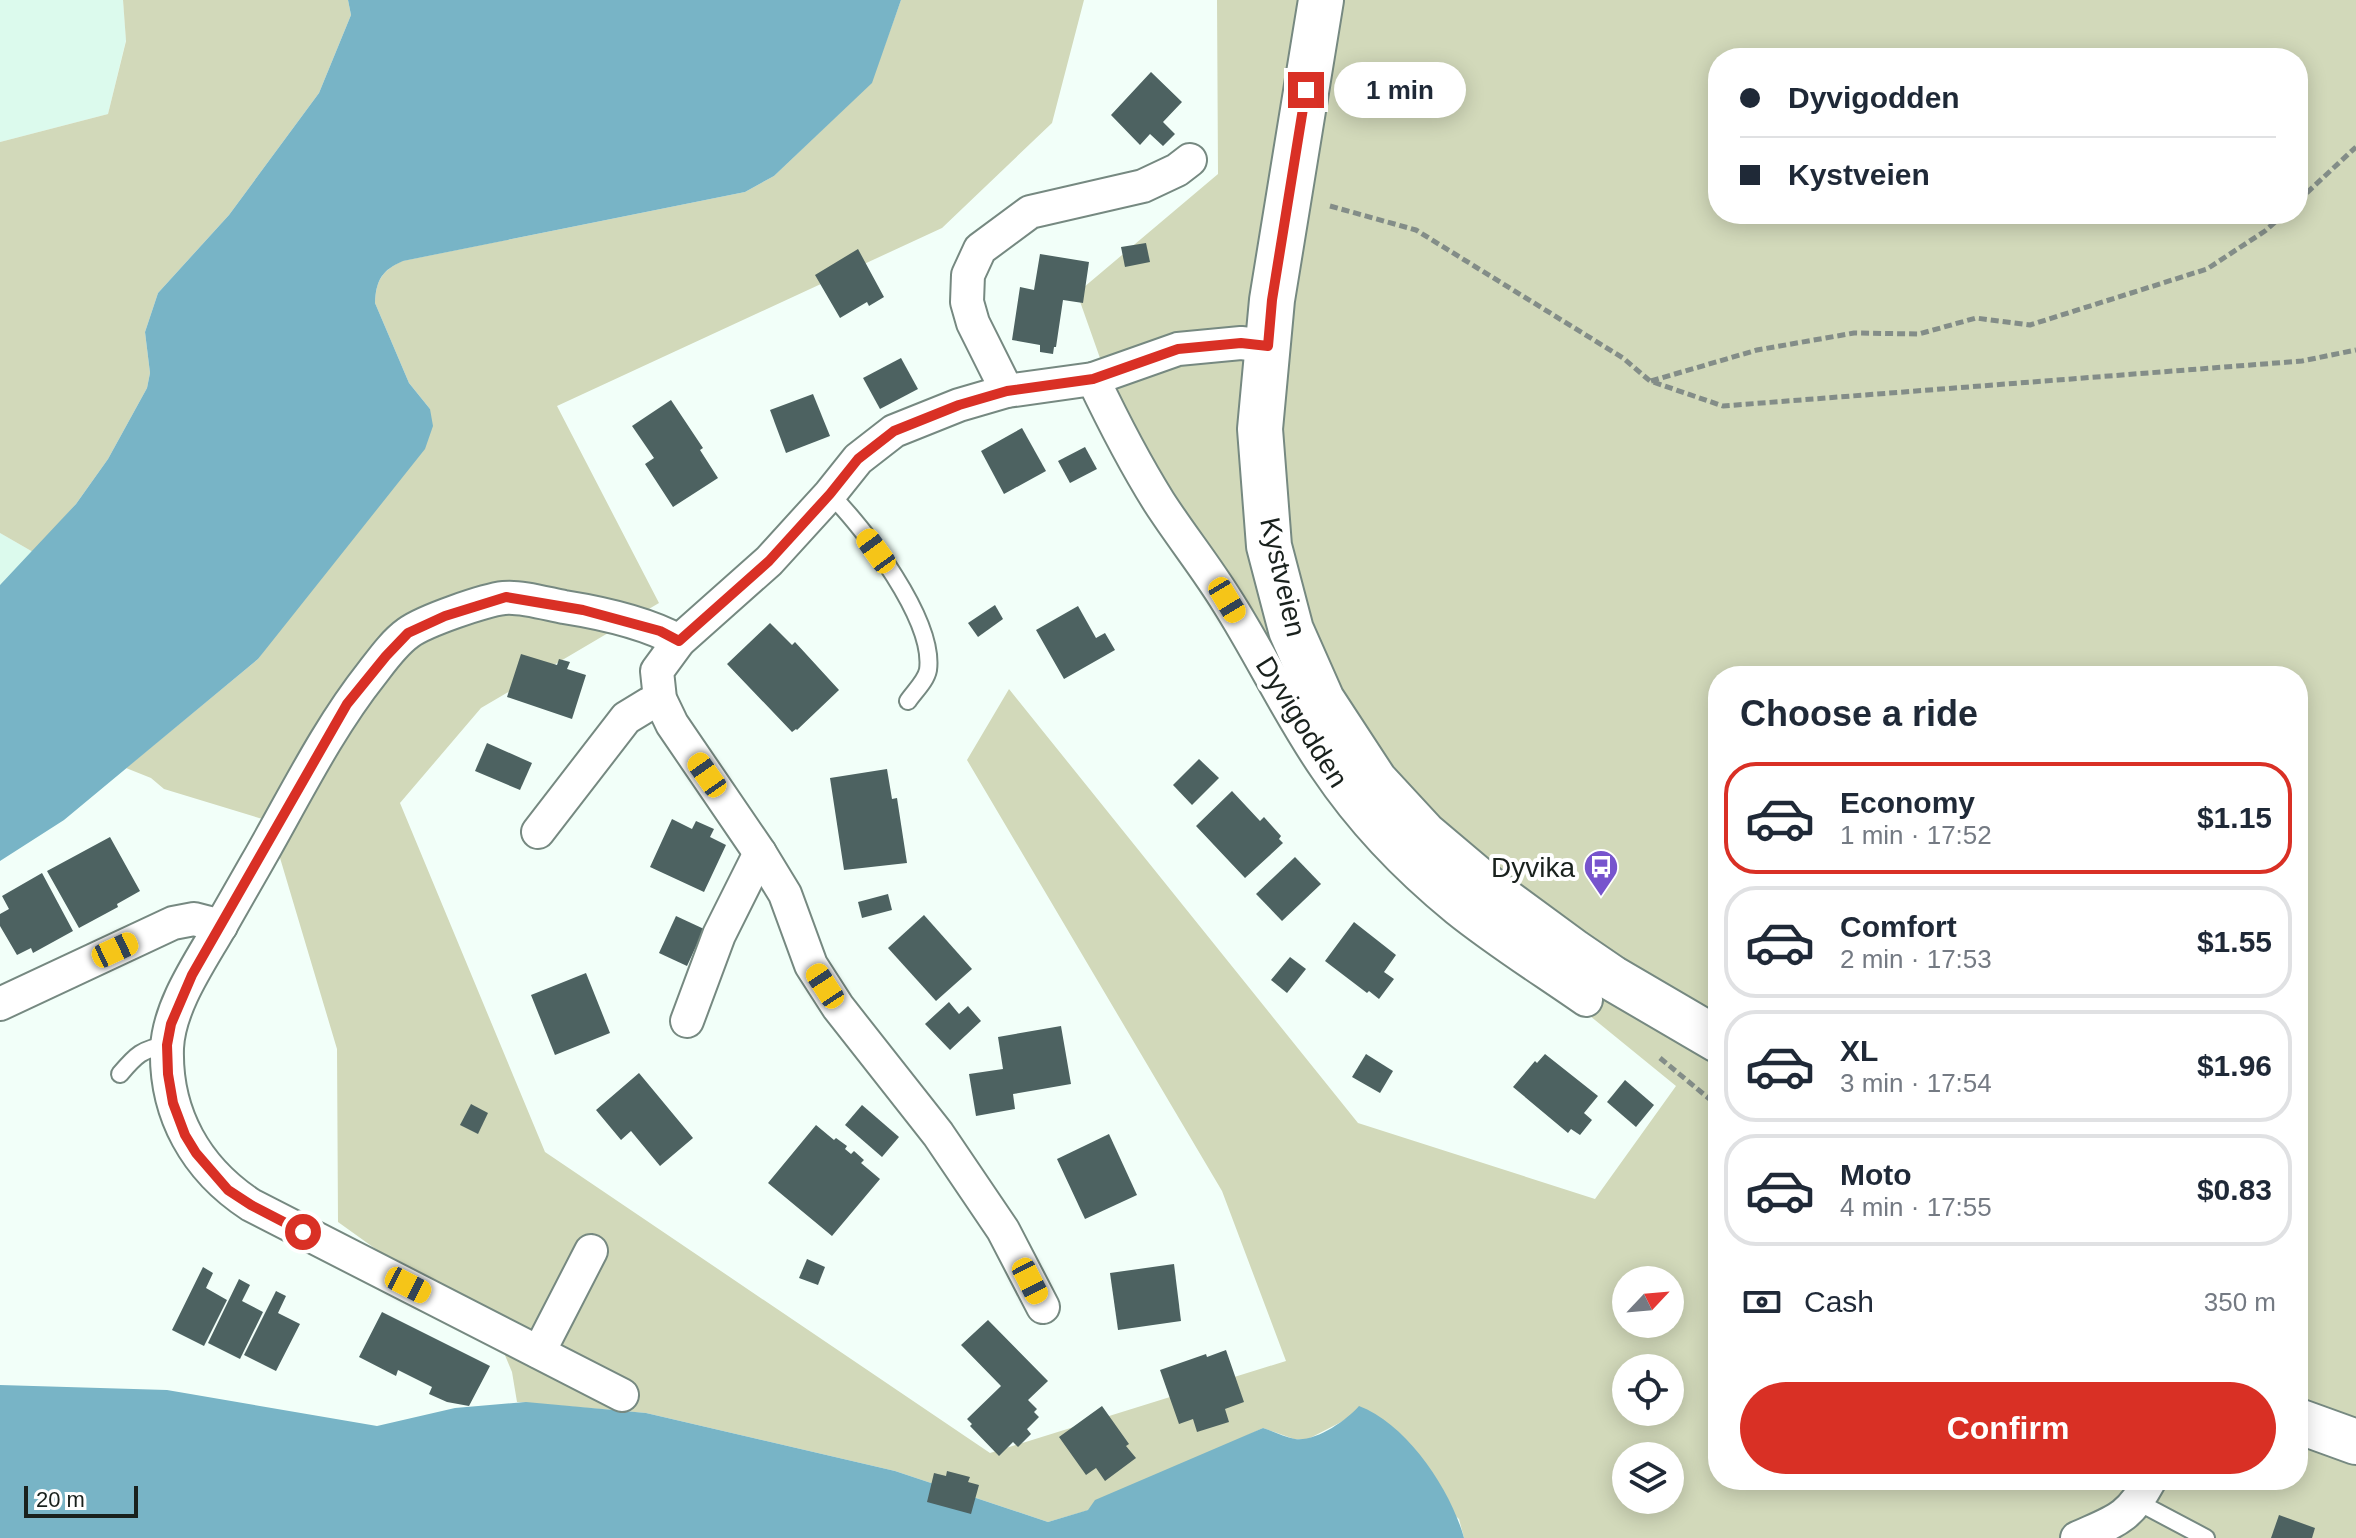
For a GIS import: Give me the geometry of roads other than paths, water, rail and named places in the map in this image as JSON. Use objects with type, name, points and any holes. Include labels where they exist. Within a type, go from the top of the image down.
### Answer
[{"type":"main road","name":"Kystveien","points":[[1321,0],[1272,300],[1260,429],[1269,546],[1291,630],[1322,700],[1375,781],[1424,834],[1599,989],[1708,1060]]},
{"type":"main road","name":"Kystveien","points":[[1599,989],[1708,1036]]},
{"type":"main road","points":[[2308,1425],[2356,1442]]},
{"type":"street","points":[[1007,391],[973,323],[967,302],[968,275],[980,249],[1030,212],[1143,186],[1177,170],[1190,160]]},
{"type":"street","points":[[1043,1307],[1003,1230],[938,1134],[838,1007],[811,965],[785,894],[672,724],[660,699],[657,671],[679,641],[769,561],[858,459],[894,431],[959,405],[1007,391],[1093,379],[1178,349],[1241,343],[1268,346]]},
{"type":"street","name":"Dyvigodden","points":[[1093,379],[1115,426],[1159,501],[1227,600],[1326,769],[1361,814],[1411,867],[1458,910],[1599,989]]},
{"type":"street","points":[[622,1395],[251,1205],[228,1190],[196,1153],[185,1135],[173,1103],[167,1045],[171,1024],[192,975],[347,704],[408,633],[445,616],[506,597],[583,610],[660,631],[679,641]]},
{"type":"street","points":[[538,832],[626,718],[660,699]]},
{"type":"street","points":[[687,1021],[719,935],[760,853]]},
{"type":"street","points":[[0,1004],[173,923],[194,919],[221,926]]},
{"type":"street","points":[[539,1352],[591,1251]]},
{"type":"street","points":[[2077,1538],[2118,1520],[2144,1491]]},
{"type":"lane","points":[[830,494],[848,512],[891,571],[921,627],[928,652],[928,670],[908,701]]},
{"type":"lane","points":[[120,1074],[135,1056],[149,1048],[167,1045]]},
{"type":"lane","points":[[2144,1491],[2206,1538]]},
{"type":"water","points":[[348,0],[901,0],[872,83],[774,176],[745,192],[403,261],[385,272],[377,288],[375,303],[409,383],[430,409],[433,426],[425,449],[258,659],[64,820],[0,861],[0,585],[76,504],[108,459],[147,388],[150,373],[145,332],[158,293],[229,215],[319,93],[351,15]]},
{"type":"water","points":[[0,1385],[167,1390],[377,1426],[455,1408],[526,1402],[646,1413],[895,1471],[1048,1522],[1088,1510],[1095,1500],[1263,1428],[1295,1439],[1321,1434],[1359,1406],[1394,1427],[1425,1461],[1449,1500],[1464,1538],[0,1538]]},
{"type":"place","name":"Dyvika","points":[[1601,898]]}]
